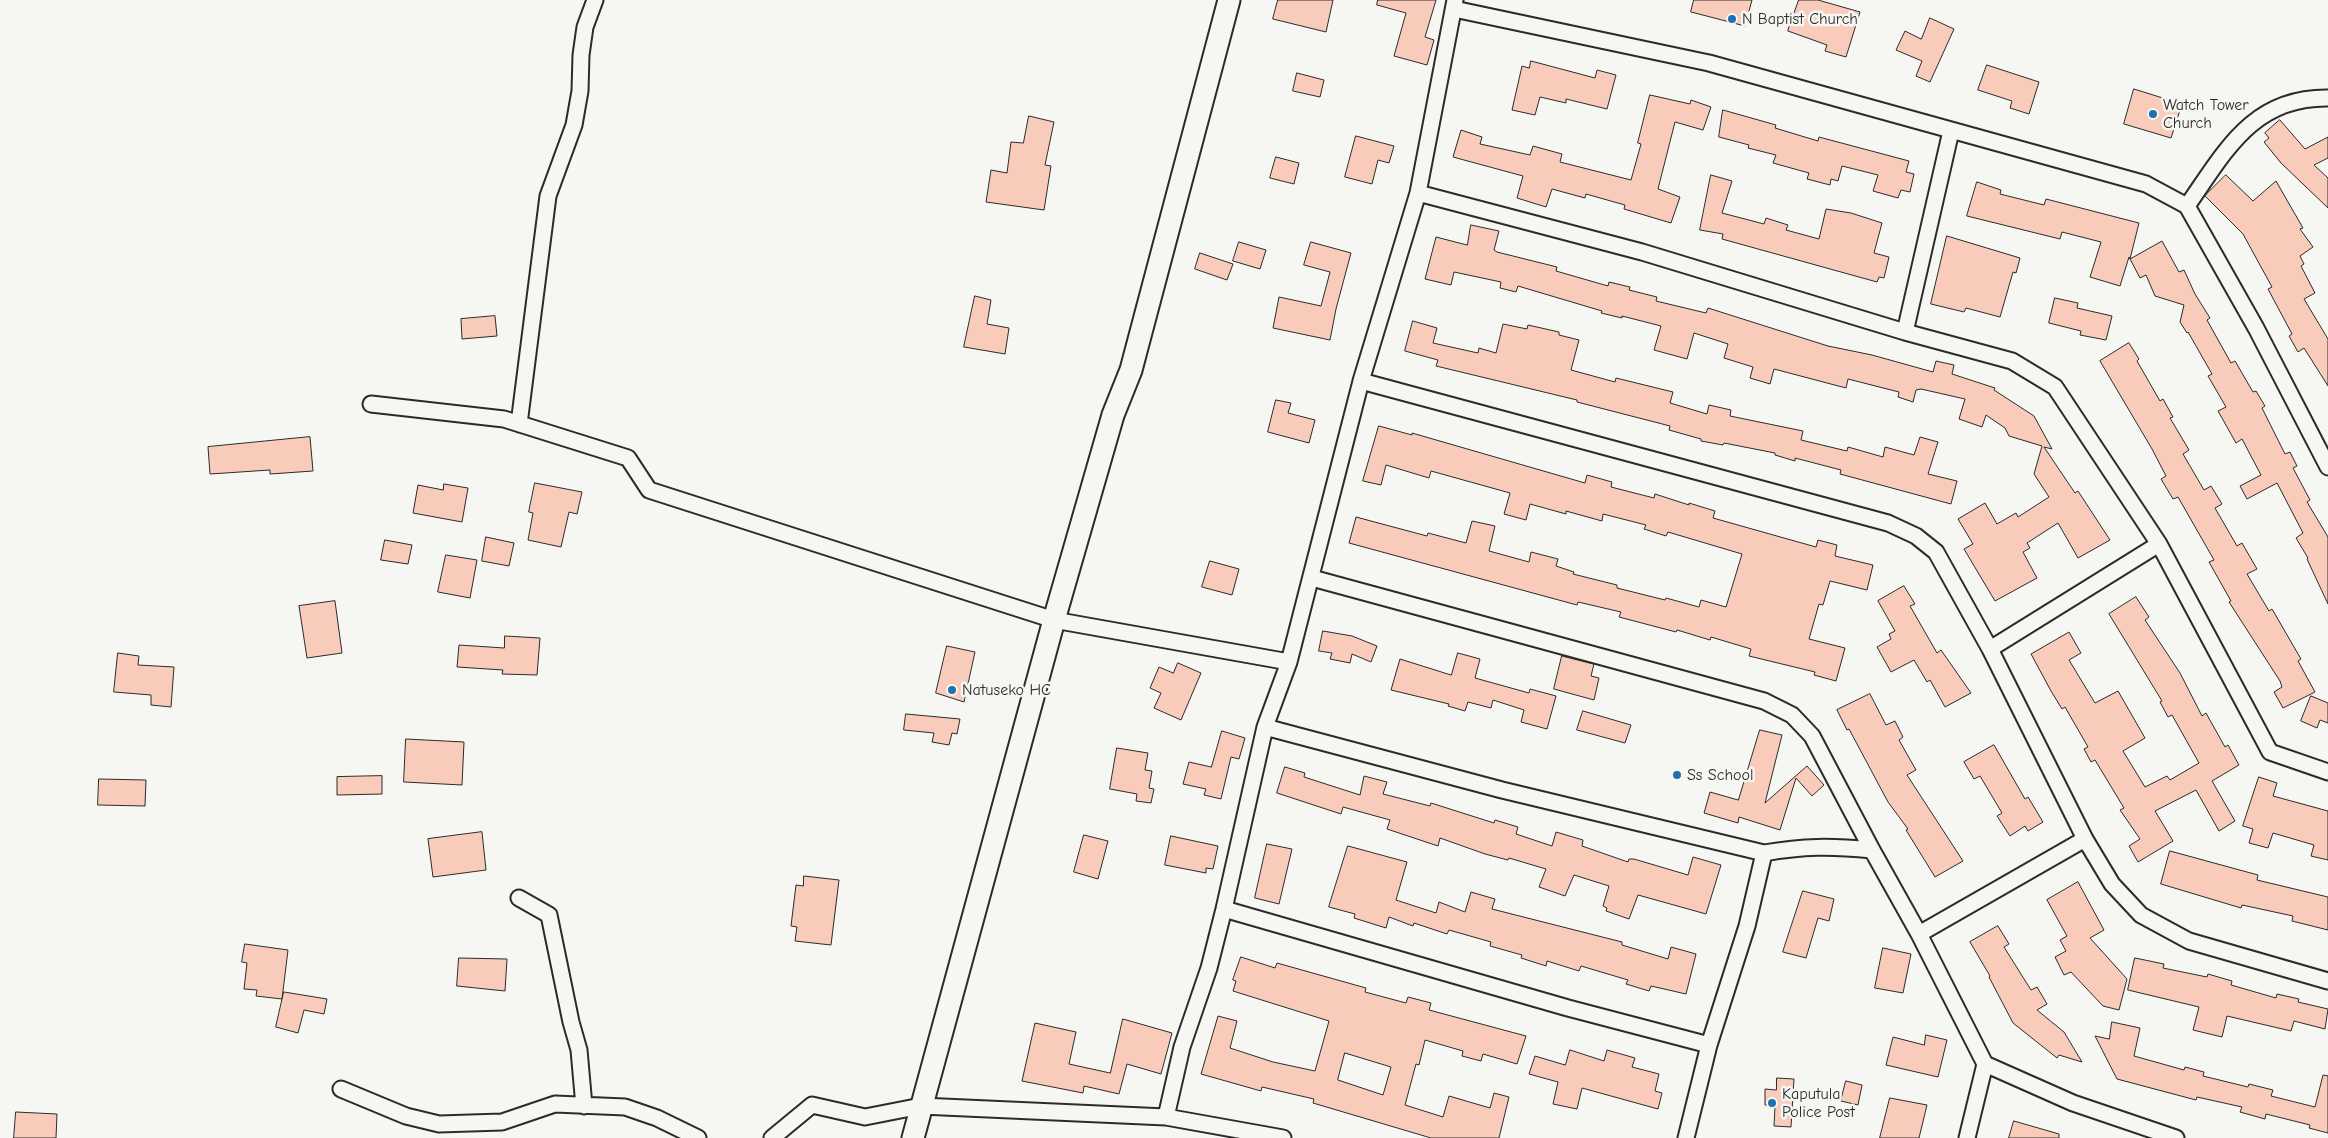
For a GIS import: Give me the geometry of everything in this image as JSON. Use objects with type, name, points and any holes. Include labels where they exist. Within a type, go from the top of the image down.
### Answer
[{"type":"street","points":[[520,424],[548,196],[574,125],[580,91],[580,56],[585,27],[595,0]]},
{"type":"street","points":[[913,1138],[1054,620],[1113,414],[1131,370],[1229,0]]},
{"type":"street","points":[[1166,1118],[1182,1047],[1208,968],[1224,909],[1265,727],[1289,662],[1361,381],[1418,193],[1455,4],[1709,63],[2146,184],[2187,206],[2256,328],[2328,467]]},
{"type":"street","points":[[2187,206],[2238,134],[2254,120],[2271,109],[2300,100],[2328,98]]},
{"type":"street","points":[[1905,332],[1951,131]]},
{"type":"street","points":[[1418,193],[1642,252],[1905,332],[2012,361],[2055,387],[2159,544],[2270,752],[2328,772]]},
{"type":"street","points":[[1361,381],[1888,523],[1916,536],[1936,552],[1990,649],[2085,839],[2112,884],[2141,915],[2189,941],[2328,981]]},
{"type":"street","points":[[371,404],[504,419],[628,458],[649,490],[1054,620],[1289,662]]},
{"type":"street","points":[[1990,649],[2159,544]]},
{"type":"street","points":[[1312,578],[1764,701],[1792,715],[1812,736],[1919,934],[1984,1064],[1967,1138]]},
{"type":"street","points":[[1265,727],[1502,790],[1764,853],[1800,846],[1833,846],[1872,850]]},
{"type":"street","points":[[1919,934],[2085,839]]},
{"type":"street","points":[[1686,1138],[1709,1044],[1734,973],[1764,853]]},
{"type":"street","points":[[519,898],[549,914],[571,1022],[579,1050],[584,1106]]},
{"type":"street","points":[[1224,909],[1549,1003],[1709,1044]]},
{"type":"street","points":[[1984,1064],[2073,1102],[2176,1138]]},
{"type":"street","points":[[341,1089],[406,1116],[439,1124],[502,1122],[555,1104],[625,1107],[657,1118],[698,1138]]},
{"type":"street","points":[[772,1138],[812,1105],[865,1117],[922,1106],[1166,1118],[1283,1138]]},
{"type":"building","points":[[1278,0],[1333,0],[1326,32],[1273,19]]},
{"type":"building","points":[[1378,0],[1436,0],[1425,37],[1434,40],[1427,65],[1394,56],[1406,13],[1377,5]]},
{"type":"building","name":"N Baptist Church","points":[[1694,0],[1752,0],[1745,26],[1691,12]]},
{"type":"building","points":[[1799,0],[1818,0],[1860,12],[1846,57],[1825,51],[1827,45],[1788,31]]},
{"type":"building","points":[[1930,18],[1954,29],[1930,82],[1916,76],[1922,61],[1896,50],[1905,31],[1921,39]]},
{"type":"building","points":[[1531,61],[1595,78],[1597,70],[1616,75],[1607,109],[1566,99],[1566,103],[1540,97],[1535,115],[1512,110],[1522,66],[1529,68]]},
{"type":"building","points":[[1987,65],[2039,82],[2029,114],[2010,108],[2012,101],[1978,90]]},
{"type":"building","points":[[1297,73],[1324,80],[1320,97],[1293,91]]},
{"type":"building","name":"Watch Tower Church","points":[[2134,89],[2182,104],[2171,138],[2124,124]]},
{"type":"building","points":[[1650,95],[1690,104],[1691,100],[1711,107],[1703,130],[1675,122],[1658,189],[1680,197],[1671,223],[1624,209],[1625,205],[1586,194],[1585,198],[1552,189],[1546,207],[1517,198],[1523,176],[1453,157],[1461,130],[1482,137],[1480,144],[1530,155],[1533,146],[1562,154],[1560,162],[1631,180],[1641,144],[1638,143]]},
{"type":"building","points":[[1723,110],[1776,125],[1775,128],[1818,141],[1819,137],[1909,161],[1906,172],[1914,174],[1910,192],[1901,190],[1898,198],[1873,191],[1878,175],[1842,166],[1838,181],[1831,179],[1830,185],[1807,179],[1809,173],[1773,163],[1776,155],[1748,148],[1749,145],[1719,137]]},
{"type":"building","points":[[1029,116],[1054,122],[1045,165],[1051,166],[1044,210],[986,202],[991,170],[1007,173],[1011,142],[1023,143]]},
{"type":"building","points":[[2280,120],[2305,149],[2328,137],[2328,158],[2314,165],[2328,178],[2328,208],[2281,163],[2264,142],[2269,138],[2265,133]]},
{"type":"building","points":[[1356,136],[1394,146],[1389,163],[1378,160],[1372,184],[1345,177]]},
{"type":"building","points":[[1276,157],[1299,163],[1294,184],[1270,178]]},
{"type":"building","points":[[1711,175],[1732,181],[1722,213],[1764,224],[1766,218],[1788,225],[1786,230],[1819,239],[1826,209],[1851,213],[1882,223],[1874,253],[1889,257],[1884,278],[1879,277],[1877,282],[1722,239],[1723,234],[1700,230]]},
{"type":"building","points":[[2226,175],[2253,201],[2276,181],[2303,228],[2300,229],[2313,247],[2300,256],[2304,264],[2301,266],[2315,293],[2304,299],[2328,339],[2328,386],[2304,348],[2298,352],[2289,336],[2292,334],[2268,289],[2272,287],[2243,234],[2205,196]]},
{"type":"building","points":[[1977,182],[2001,190],[2000,194],[2044,205],[2046,199],[2139,223],[2130,259],[2129,257],[2120,286],[2090,277],[2101,242],[2062,232],[2060,239],[1967,216]]},
{"type":"building","points":[[1471,225],[1499,231],[1494,250],[1497,252],[1557,267],[1556,271],[1608,286],[1609,282],[1630,287],[1629,290],[1657,297],[1656,301],[1706,313],[1708,308],[1828,346],[1872,355],[1933,372],[1936,361],[1954,365],[1952,374],[1995,388],[1994,390],[2034,416],[2052,449],[2044,447],[2075,493],[2078,491],[2110,540],[2078,558],[2058,523],[2027,543],[2030,548],[2023,552],[2037,578],[1995,601],[1964,549],[1973,544],[1958,519],[1985,503],[1997,524],[2016,513],[2018,517],[2049,497],[2034,474],[2042,446],[2009,436],[2005,428],[1986,415],[1982,427],[1959,419],[1965,399],[1921,389],[1916,390],[1913,402],[1898,397],[1899,392],[1848,379],[1846,388],[1774,369],[1770,384],[1750,378],[1753,367],[1724,358],[1728,344],[1694,333],[1687,359],[1654,350],[1661,326],[1622,316],[1622,318],[1601,313],[1602,311],[1518,286],[1516,292],[1500,288],[1501,282],[1454,272],[1451,285],[1425,279],[1436,237],[1467,245]]},
{"type":"building","points":[[1947,236],[2020,258],[2016,273],[2013,272],[2000,317],[1966,308],[1964,312],[1931,304]]},
{"type":"building","points":[[2162,241],[2179,272],[2184,270],[2195,294],[2210,318],[2207,320],[2231,363],[2235,361],[2253,392],[2256,391],[2265,406],[2262,408],[2285,454],[2290,452],[2297,466],[2293,468],[2310,500],[2307,502],[2328,537],[2328,604],[2308,558],[2296,538],[2303,533],[2277,483],[2247,499],[2240,486],[2261,475],[2242,439],[2236,443],[2218,411],[2226,407],[2208,376],[2212,374],[2188,332],[2180,322],[2184,305],[2155,296],[2146,275],[2140,278],[2130,259]]},
{"type":"building","points":[[1239,242],[1266,250],[1260,269],[1233,261]]},
{"type":"building","points":[[1311,242],[1351,253],[1330,340],[1273,328],[1279,297],[1321,306],[1330,272],[1304,265]]},
{"type":"building","points":[[1200,253],[1233,264],[1227,280],[1195,269]]},
{"type":"building","points":[[975,296],[991,300],[987,324],[1009,328],[1005,354],[964,347]]},
{"type":"building","points":[[2055,298],[2078,303],[2077,308],[2112,316],[2106,340],[2080,335],[2081,331],[2049,323]]},
{"type":"building","points":[[495,316],[497,336],[462,339],[461,319]]},
{"type":"building","points":[[1413,321],[1437,328],[1433,343],[1478,353],[1479,348],[1496,353],[1503,324],[1527,329],[1528,325],[1559,332],[1559,335],[1579,340],[1571,370],[1615,382],[1616,378],[1673,392],[1670,403],[1707,414],[1709,405],[1731,410],[1730,416],[1803,431],[1801,440],[1847,451],[1848,447],[1883,457],[1885,447],[1914,455],[1920,437],[1938,442],[1928,474],[1957,481],[1951,504],[1840,474],[1841,470],[1795,458],[1795,461],[1775,455],[1775,453],[1724,443],[1723,445],[1701,441],[1701,439],[1669,430],[1670,426],[1577,402],[1577,400],[1436,366],[1438,360],[1405,351]]},
{"type":"building","points":[[2129,343],[2160,401],[2163,399],[2173,417],[2170,418],[2189,450],[2183,454],[2204,490],[2211,486],[2222,504],[2215,508],[2237,546],[2242,543],[2257,569],[2247,574],[2269,611],[2272,609],[2301,659],[2298,661],[2315,692],[2283,708],[2274,692],[2282,687],[2280,681],[2229,602],[2231,601],[2209,562],[2214,560],[2178,497],[2173,499],[2161,479],[2166,476],[2100,361]]},
{"type":"building","points":[[1276,400],[1291,403],[1288,413],[1315,420],[1309,443],[1268,432]]},
{"type":"building","points":[[1379,426],[1412,435],[1412,433],[1585,483],[1587,475],[1612,482],[1611,487],[1654,498],[1655,494],[1689,505],[1689,503],[1715,511],[1713,518],[1816,547],[1818,540],[1837,545],[1835,556],[1873,565],[1867,590],[1830,581],[1823,605],[1819,604],[1809,639],[1845,648],[1836,681],[1814,675],[1815,672],[1749,656],[1751,649],[1711,637],[1710,640],[1677,630],[1676,632],[1619,617],[1621,612],[1578,602],[1577,605],[1349,543],[1356,517],[1427,536],[1428,533],[1466,543],[1472,521],[1495,526],[1489,551],[1529,562],[1531,552],[1558,559],[1556,566],[1574,572],[1573,574],[1617,585],[1617,588],[1699,607],[1701,600],[1726,607],[1742,554],[1668,532],[1666,536],[1644,529],[1646,525],[1603,514],[1602,521],[1530,504],[1526,520],[1504,514],[1510,493],[1431,471],[1429,478],[1386,465],[1381,485],[1363,481]]},
{"type":"building","points":[[310,437],[313,471],[270,474],[270,470],[210,474],[208,447]]},
{"type":"building","points":[[535,483],[582,492],[577,514],[569,512],[561,547],[528,540],[533,513],[529,512]]},
{"type":"building","points":[[444,484],[468,488],[462,522],[413,513],[418,485],[443,490]]},
{"type":"building","points":[[486,537],[514,543],[509,566],[482,561]]},
{"type":"building","points":[[385,540],[412,545],[408,564],[381,560]]},
{"type":"building","points":[[446,555],[477,560],[470,598],[438,592]]},
{"type":"building","points":[[1210,561],[1239,569],[1232,595],[1202,587]]},
{"type":"building","points":[[1904,586],[1915,604],[1910,606],[1937,653],[1941,650],[1971,693],[1945,707],[1930,680],[1927,682],[1914,660],[1891,672],[1877,647],[1891,639],[1889,634],[1895,631],[1878,601]]},
{"type":"building","points":[[2136,597],[2149,617],[2145,620],[2180,673],[2202,716],[2206,713],[2225,747],[2228,745],[2239,765],[2212,781],[2235,821],[2219,831],[2196,790],[2155,811],[2173,841],[2138,862],[2129,846],[2140,839],[2120,810],[2124,808],[2095,760],[2091,762],[2084,749],[2088,747],[2065,707],[2062,709],[2031,654],[2069,632],[2081,653],[2069,660],[2095,703],[2118,691],[2145,738],[2123,751],[2145,787],[2167,776],[2170,780],[2199,763],[2172,715],[2168,717],[2160,702],[2162,701],[2109,614]]},
{"type":"building","points":[[335,601],[342,653],[307,658],[299,606]]},
{"type":"building","points":[[1323,631],[1352,636],[1377,646],[1371,662],[1352,654],[1350,663],[1330,659],[1332,653],[1319,651]]},
{"type":"building","points":[[505,636],[540,638],[537,675],[502,674],[503,670],[457,667],[459,645],[504,648]]},
{"type":"building","points":[[947,646],[975,652],[964,702],[936,693]]},
{"type":"building","points":[[118,653],[139,656],[138,665],[174,667],[171,707],[151,705],[151,695],[114,692]]},
{"type":"building","points":[[1458,653],[1480,659],[1475,678],[1529,693],[1530,689],[1556,696],[1547,729],[1521,722],[1524,710],[1493,700],[1491,708],[1468,702],[1465,711],[1448,706],[1449,704],[1391,690],[1400,659],[1451,675]]},
{"type":"building","points":[[1562,656],[1594,664],[1591,676],[1599,678],[1594,700],[1554,689]]},
{"type":"building","points":[[1178,663],[1201,673],[1181,720],[1154,708],[1161,693],[1150,688],[1159,667],[1173,673]]},
{"type":"building","points":[[1870,694],[1886,725],[1895,721],[1903,737],[1899,740],[1916,770],[1907,775],[1963,861],[1935,877],[1906,830],[1908,829],[1888,802],[1837,710]]},
{"type":"building","points":[[2311,696],[2328,703],[2328,723],[2320,720],[2317,728],[2301,721]]},
{"type":"building","points":[[1583,711],[1631,725],[1625,743],[1577,730]]},
{"type":"building","points":[[906,714],[960,719],[957,734],[952,733],[949,745],[932,742],[934,733],[904,730]]},
{"type":"building","points":[[1760,730],[1782,735],[1765,803],[1807,766],[1824,785],[1812,796],[1796,778],[1780,830],[1739,817],[1738,823],[1704,813],[1710,792],[1738,800]]},
{"type":"building","points":[[1222,731],[1245,738],[1239,759],[1231,757],[1221,799],[1204,795],[1206,789],[1183,784],[1189,762],[1211,767]]},
{"type":"building","points":[[406,739],[464,742],[462,785],[404,782]]},
{"type":"building","points":[[1994,745],[2025,799],[2028,797],[2043,822],[2028,831],[2025,826],[2010,836],[1997,816],[2002,813],[1980,776],[1974,779],[1964,762]]},
{"type":"building","points":[[1117,748],[1148,753],[1145,770],[1152,771],[1149,788],[1154,789],[1151,803],[1136,801],[1137,794],[1110,789]]},
{"type":"building","points":[[1285,767],[1305,773],[1304,777],[1360,795],[1364,776],[1387,782],[1383,794],[1430,806],[1431,803],[1494,823],[1495,820],[1518,827],[1516,834],[1552,846],[1556,832],[1583,840],[1582,846],[1628,862],[1629,859],[1634,859],[1688,875],[1693,857],[1721,865],[1706,914],[1638,895],[1629,919],[1606,911],[1607,908],[1603,906],[1609,886],[1574,875],[1565,896],[1539,887],[1546,869],[1509,858],[1508,860],[1485,854],[1440,838],[1438,846],[1387,829],[1390,820],[1343,807],[1341,814],[1277,793]]},
{"type":"building","points":[[382,776],[382,794],[337,795],[337,777]]},
{"type":"building","points":[[2259,777],[2277,783],[2273,796],[2328,811],[2328,860],[2311,856],[2314,845],[2273,833],[2268,848],[2249,843],[2253,829],[2243,826]]},
{"type":"building","points":[[99,779],[146,780],[145,806],[98,805]]},
{"type":"building","points":[[482,832],[486,870],[433,877],[428,839]]},
{"type":"building","points":[[1084,835],[1108,841],[1098,879],[1074,872]]},
{"type":"building","points":[[1171,836],[1218,846],[1213,869],[1206,868],[1206,873],[1165,865]]},
{"type":"building","points":[[1267,844],[1292,849],[1279,904],[1255,898]]},
{"type":"building","points":[[1348,846],[1407,862],[1396,900],[1436,913],[1439,902],[1465,912],[1471,892],[1495,899],[1492,909],[1622,942],[1622,945],[1668,959],[1671,947],[1696,954],[1686,994],[1651,986],[1649,991],[1626,984],[1628,980],[1581,966],[1579,971],[1547,961],[1546,966],[1521,958],[1522,955],[1490,946],[1491,942],[1449,930],[1447,934],[1414,923],[1413,926],[1389,917],[1386,928],[1354,918],[1355,914],[1329,907]]},
{"type":"building","points":[[2170,851],[2258,875],[2257,880],[2328,897],[2328,930],[2292,921],[2293,916],[2242,905],[2241,908],[2161,884]]},
{"type":"building","points":[[804,876],[839,880],[831,945],[795,941],[797,927],[791,926],[796,885],[803,886]]},
{"type":"building","points":[[2078,882],[2104,930],[2090,938],[2127,979],[2119,1010],[2103,1006],[2071,972],[2064,975],[2055,957],[2066,951],[2060,940],[2067,936],[2047,900]]},
{"type":"building","points":[[1803,891],[1834,899],[1829,921],[1818,918],[1806,958],[1783,952]]},
{"type":"building","points":[[1998,926],[2009,944],[2004,947],[2031,990],[2037,987],[2047,1004],[2037,1010],[2064,1032],[2082,1062],[2059,1055],[2057,1058],[2013,1023],[1990,976],[1970,942]]},
{"type":"building","points":[[245,944],[288,950],[282,999],[256,996],[257,990],[244,989],[247,963],[242,962]]},
{"type":"building","points":[[1883,948],[1911,954],[1903,993],[1875,988]]},
{"type":"building","points":[[1241,957],[1275,968],[1277,963],[1366,988],[1365,992],[1406,1003],[1408,997],[1431,1003],[1429,1010],[1526,1036],[1517,1064],[1483,1054],[1481,1061],[1462,1056],[1463,1051],[1425,1040],[1419,1065],[1416,1064],[1405,1105],[1443,1117],[1449,1096],[1490,1108],[1494,1093],[1509,1097],[1499,1138],[1431,1138],[1313,1103],[1314,1099],[1262,1087],[1261,1091],[1201,1074],[1218,1016],[1237,1021],[1230,1048],[1273,1062],[1315,1071],[1329,1021],[1233,991],[1236,981],[1233,980]],"holes":[[[1345,1053],[1391,1067],[1383,1095],[1338,1080]]]},
{"type":"building","points":[[459,958],[507,959],[505,991],[457,986]]},
{"type":"building","points":[[2135,958],[2164,964],[2163,968],[2207,977],[2208,974],[2232,981],[2231,985],[2276,998],[2277,994],[2299,999],[2298,1002],[2328,1009],[2325,1029],[2294,1021],[2291,1031],[2227,1016],[2222,1037],[2193,1030],[2199,1007],[2128,990]]},
{"type":"building","points":[[284,992],[327,999],[324,1014],[304,1010],[298,1033],[276,1027]]},
{"type":"building","points":[[1123,1019],[1172,1033],[1161,1074],[1127,1064],[1119,1094],[1084,1086],[1083,1093],[1022,1081],[1035,1023],[1076,1032],[1069,1064],[1110,1073]]},
{"type":"building","points":[[2112,1022],[2140,1028],[2134,1056],[2184,1070],[2185,1067],[2204,1072],[2203,1076],[2248,1087],[2249,1084],[2273,1090],[2271,1096],[2315,1107],[2323,1075],[2328,1076],[2328,1133],[2309,1128],[2310,1125],[2266,1114],[2265,1119],[2240,1112],[2242,1107],[2197,1097],[2196,1100],[2117,1079],[2095,1036],[2109,1039]]},
{"type":"building","points":[[1926,1035],[1947,1040],[1938,1077],[1886,1065],[1893,1037],[1924,1045]]},
{"type":"building","points":[[1570,1050],[1604,1061],[1607,1050],[1635,1058],[1632,1067],[1659,1074],[1655,1091],[1662,1093],[1658,1109],[1582,1088],[1577,1109],[1553,1104],[1558,1082],[1529,1074],[1535,1056],[1565,1065]]},
{"type":"building","points":[[1777,1078],[1794,1079],[1791,1127],[1774,1126],[1775,1106],[1765,1105],[1765,1089],[1776,1090]]},
{"type":"building","points":[[1846,1081],[1862,1085],[1858,1105],[1841,1101]]},
{"type":"building","points":[[1890,1098],[1927,1105],[1919,1138],[1880,1138]]},
{"type":"building","points":[[16,1112],[57,1114],[56,1138],[14,1138]]},
{"type":"building","points":[[2014,1121],[2059,1134],[2059,1138],[2009,1138]]},
{"type":"place","name":"N Baptist Church","points":[[1732,19]]},
{"type":"place","name":"Watch Tower Church","points":[[2153,114]]},
{"type":"place","name":"Natuseko HC","points":[[952,690]]},
{"type":"place","name":"Ss School","points":[[1677,775]]},
{"type":"place","name":"Kaputula Police Post","points":[[1772,1103]]}]
